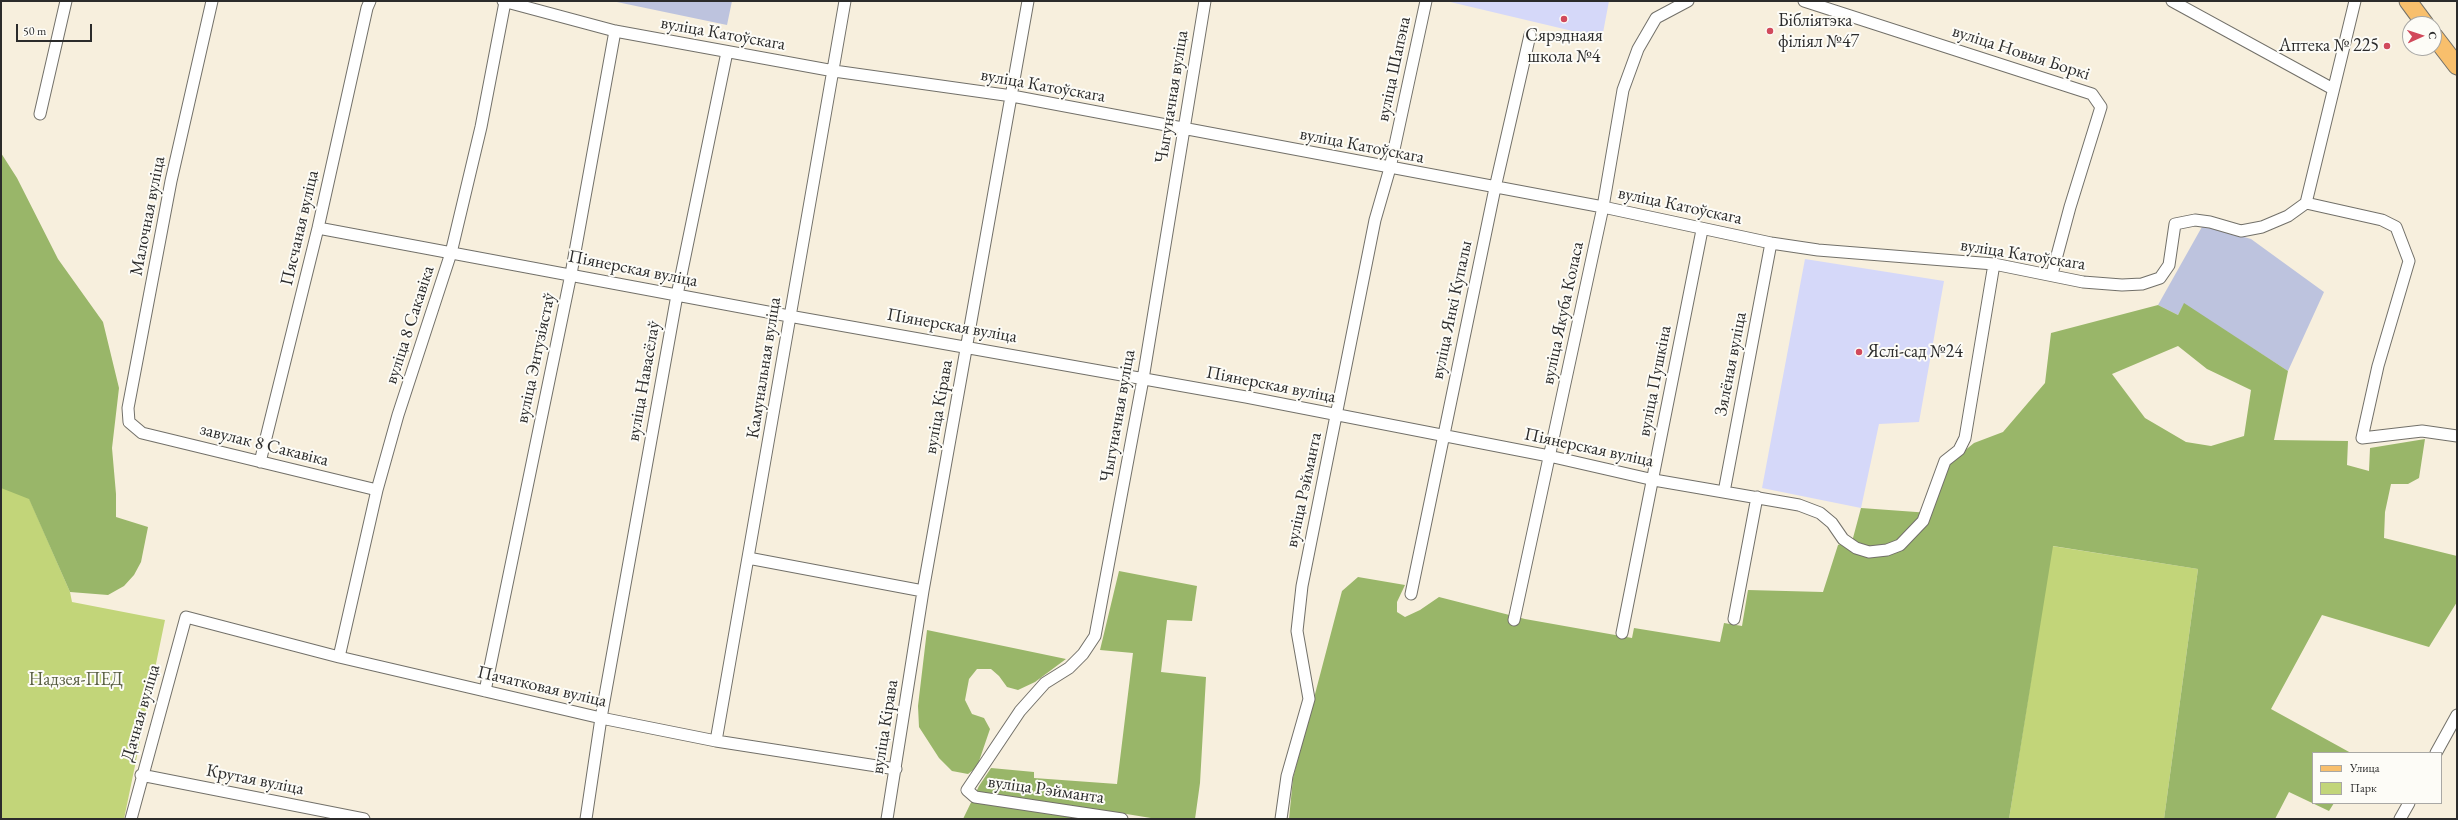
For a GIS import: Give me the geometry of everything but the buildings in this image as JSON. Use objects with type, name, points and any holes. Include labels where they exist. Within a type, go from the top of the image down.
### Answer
[{"type":"main road","points":[[2408,1],[2419,16]]},
{"type":"main road","points":[[2442,46],[2457,66]]},
{"type":"street","points":[[40,114],[66,1]]},
{"type":"street","name":"Малочная вуліца","points":[[142,433],[129,422],[128,408],[171,181],[212,1]]},
{"type":"street","name":"Пясчаная вуліца","points":[[260,462],[318,228],[367,8],[370,1]]},
{"type":"street","name":"вуліца Катоўскага","points":[[504,1],[615,31],[834,70],[1012,96],[1184,130],[1603,207],[1702,230],[1771,243],[1818,250],[1994,264],[2052,274],[2083,282],[2122,285],[2142,284],[2160,278],[2169,265],[2176,224],[2195,220],[2210,222],[2241,231],[2262,227],[2288,216],[2306,203]]},
{"type":"street","name":"вуліца 8 Сакавіка","points":[[338,657],[377,490],[398,415],[451,253],[481,127],[504,1]]},
{"type":"street","name":"Камунальная вуліца","points":[[716,741],[770,442],[789,316],[807,228],[845,1]]},
{"type":"street","name":"вуліца Кірава","points":[[887,819],[923,591],[968,346],[1028,1]]},
{"type":"street","name":"Чыгуначная вуліца","points":[[967,790],[1020,711],[1045,683],[1069,668],[1083,654],[1095,636],[1142,379],[1205,1]]},
{"type":"street","name":"вуліца Шапэна","points":[[1390,168],[1426,1]]},
{"type":"street","name":"вуліца Якуба Коласа","points":[[1514,620],[1603,207],[1623,90],[1638,49],[1656,18],[1688,1]]},
{"type":"street","name":"вуліца Новыя Боркі","points":[[1804,1],[2092,94],[2101,106],[2070,207],[2052,274]]},
{"type":"street","points":[[2172,1],[2333,89]]},
{"type":"street","points":[[2355,1],[2306,203],[2382,220],[2396,227],[2409,261],[2378,366],[2362,438],[2422,431],[2457,436]]},
{"type":"street","name":"вуліца Энтузіястаў","points":[[486,691],[571,274],[615,31]]},
{"type":"street","name":"вуліца Янкі Купалы","points":[[1411,594],[1495,188],[1530,35]]},
{"type":"street","name":"вуліца Навасёлаў","points":[[586,819],[601,718],[677,295],[727,52]]},
{"type":"street","name":"вуліца Рэйманта","points":[[1281,819],[1287,776],[1308,699],[1297,631],[1302,586],[1375,220],[1390,168]]},
{"type":"street","name":"Піянерская вуліца","points":[[318,228],[571,274],[789,316],[968,346],[1443,435],[1549,456],[1654,480],[1799,505],[1820,512],[1832,523],[1843,539],[1856,548],[1870,552],[1887,550],[1900,545],[1923,521],[1946,461],[1958,450],[1965,438],[1994,264]]},
{"type":"street","name":"вуліца Пушкіна","points":[[1622,633],[1654,480],[1702,230]]},
{"type":"street","name":"Зялёная вуліца","points":[[1724,492],[1771,243]]},
{"type":"street","name":"завулак 8 Сакавіка","points":[[142,433],[377,490]]},
{"type":"street","points":[[1734,619],[1757,497]]},
{"type":"street","points":[[748,558],[923,591]]},
{"type":"street","name":"Пачатковая вуліца","points":[[186,617],[338,657],[601,718],[716,741],[896,769]]},
{"type":"street","name":"Дачная вуліца","points":[[130,819],[186,617]]},
{"type":"street","points":[[2437,752],[2457,715]]},
{"type":"street","name":"Крутая вуліца","points":[[141,775],[364,819]]},
{"type":"street","name":"вуліца Рэйманта","points":[[967,790],[975,797],[1122,819]]},
{"type":"street","points":[[2402,818],[2409,804]]},
{"type":"shaded area","points":[[612,1],[732,1],[727,25]]},
{"type":"shaded area","name":"Сярэднаяя школа №4","points":[[1446,1],[1609,1],[1602,38]]},
{"type":"shaded area","points":[[2203,225],[2251,239],[2324,292],[2288,371],[2184,304],[2178,315],[2158,305]]},
{"type":"shaded area","name":"Яслі-сад №24","points":[[1805,259],[1944,281],[1919,422],[1879,424],[1861,508],[1762,488]]},
{"type":"green space","points":[[1,153],[17,178],[58,259],[103,322],[119,388],[112,448],[116,494],[116,517],[148,527],[141,562],[134,575],[124,586],[108,595],[70,592],[29,499],[1,488]]},
{"type":"green space","points":[[2184,303],[2288,371],[2274,440],[2348,441],[2347,465],[2369,471],[2370,448],[2425,439],[2419,478],[2408,484],[2391,484],[2385,512],[2384,538],[2457,556],[2457,602],[2429,647],[2322,615],[2271,709],[2349,752],[2312,752],[2312,803],[2289,792],[2275,819],[2164,819],[2198,569],[2053,546],[2009,819],[1289,819],[1293,778],[1342,591],[1358,577],[1405,585],[1397,602],[1397,612],[1405,617],[1420,610],[1439,597],[1525,619],[1632,638],[1634,628],[1720,642],[1724,623],[1742,626],[1748,590],[1823,592],[1838,545],[1853,538],[1861,508],[1930,513],[1947,465],[1974,443],[2003,432],[2045,383],[2051,333],[2158,305],[2178,315]],"holes":[[[2178,346],[2207,369],[2251,390],[2244,436],[2211,446],[2186,442],[2145,418],[2112,374]]]},
{"type":"green space","name":"Надзея-ПЕД","points":[[2,487],[29,498],[70,592],[72,602],[165,620],[124,819],[1,819]]},
{"type":"green space","points":[[2052,546],[2198,569],[2164,819],[2009,819]]},
{"type":"green space","points":[[1119,571],[1197,586],[1192,621],[1167,620],[1161,672],[1206,677],[1200,783],[1195,819],[1157,819],[1096,809],[1095,819],[963,819],[979,786],[991,768],[1034,772],[1034,778],[1117,784],[1133,653],[1100,650]]},
{"type":"green space","points":[[927,630],[1066,659],[1035,682],[1018,690],[1007,687],[999,676],[991,669],[977,669],[969,679],[965,700],[972,714],[984,718],[990,729],[977,767],[968,774],[952,771],[939,758],[919,727],[918,706]]},
{"type":"green space","points":[[2314,804],[2333,804],[2329,811]]},
{"type":"place","name":"Сярэднаяя школа №4","points":[[1564,19]]},
{"type":"place","name":"Бібліятэка філіял №47","points":[[1770,31]]},
{"type":"place","name":"Аптека № 225","points":[[2387,46]]},
{"type":"place","name":"Яслі-сад №24","points":[[1859,352]]}]
